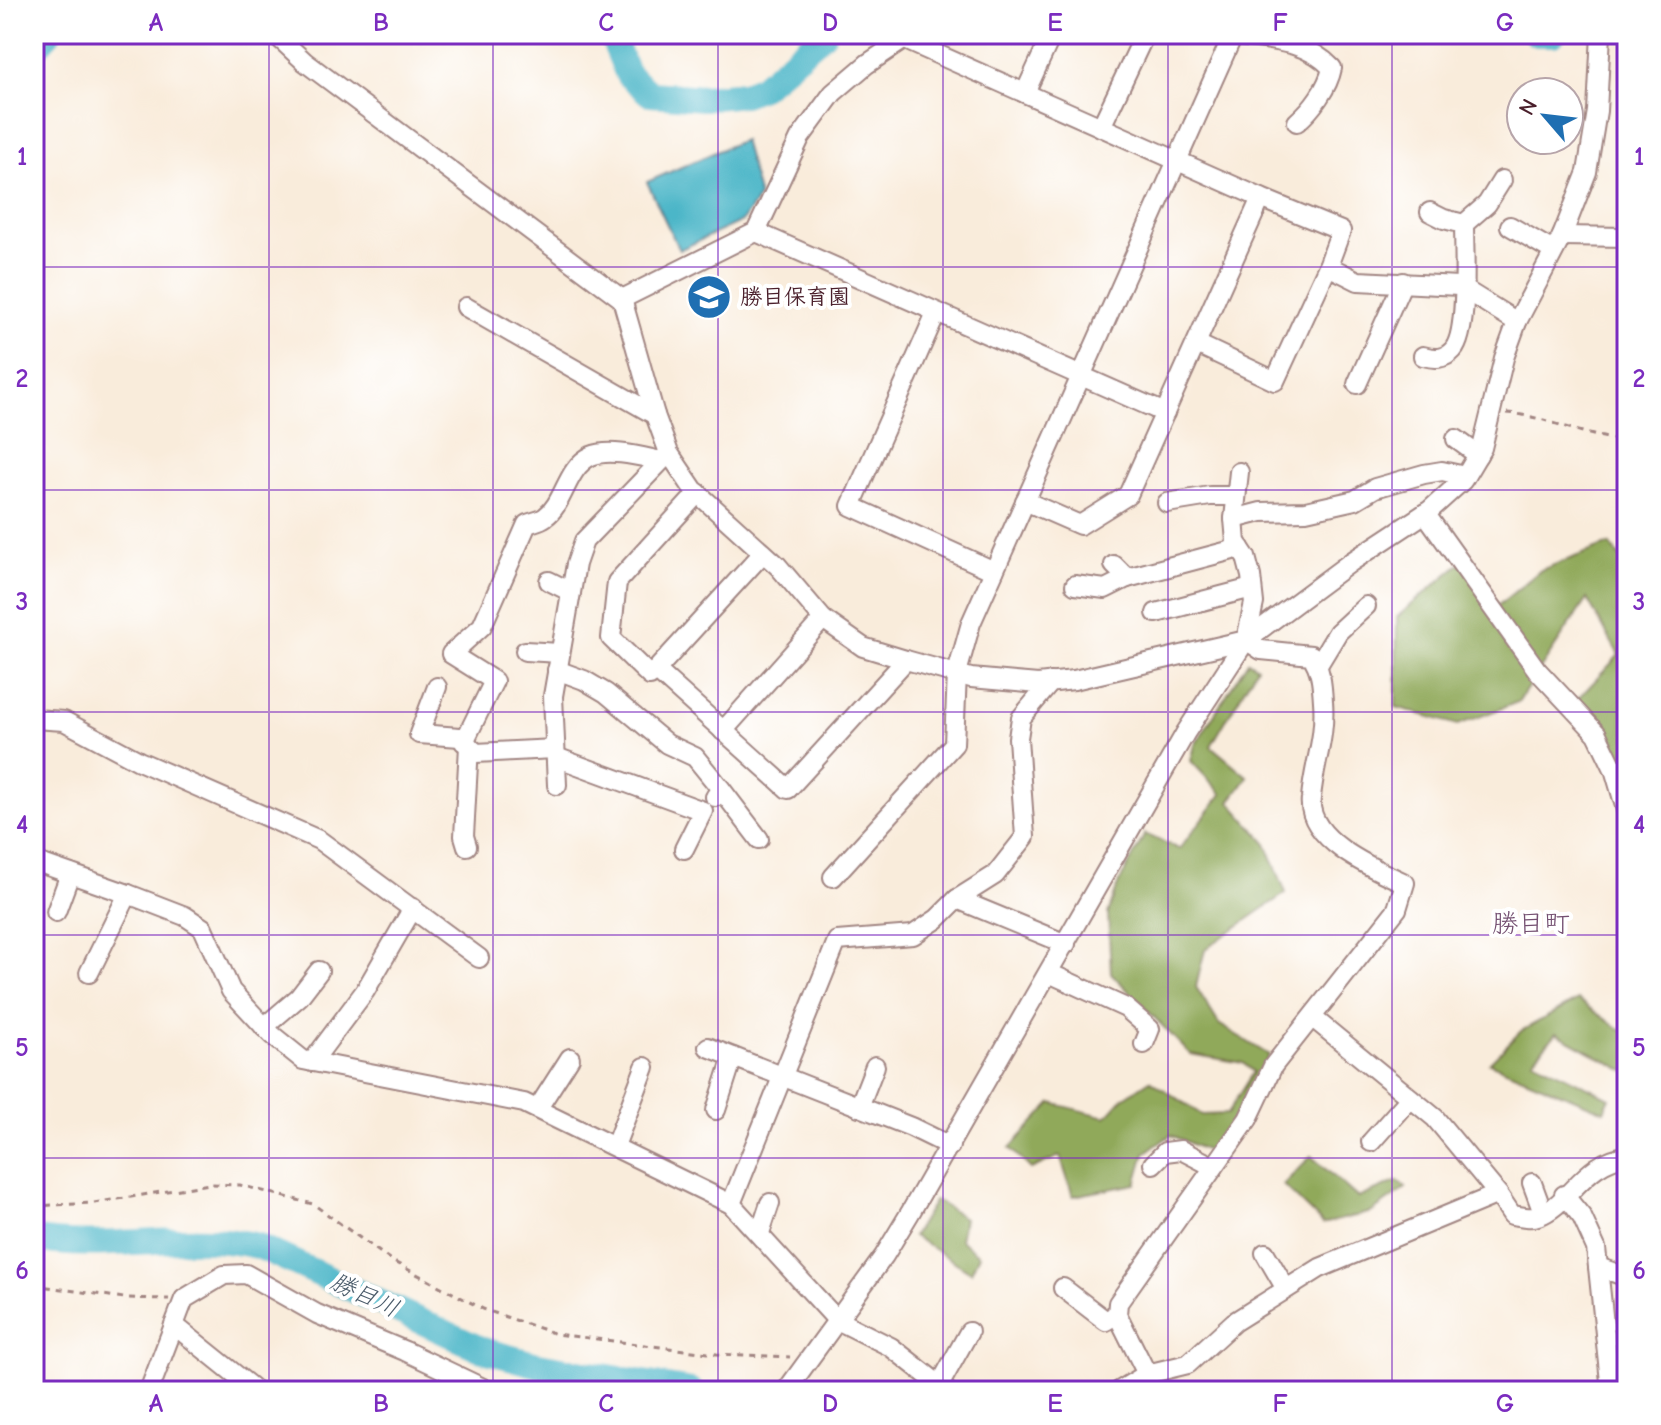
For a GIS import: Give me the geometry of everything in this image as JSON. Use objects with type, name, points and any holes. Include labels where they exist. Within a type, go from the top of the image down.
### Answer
[{"type":"street","points":[[276,34],[305,62],[622,299],[665,457],[698,493],[763,553],[823,619],[863,647],[971,678],[1038,684],[1074,680],[1246,640],[1261,650],[1311,655],[1318,665],[1325,725],[1310,801],[1313,818],[1328,837],[1362,864],[1405,883],[1397,909],[1273,1066],[1248,1119],[1214,1167],[1124,1277],[1117,1314],[1147,1374]]},
{"type":"street","points":[[1025,93],[1052,34]]},
{"type":"street","points":[[1101,127],[1145,34]]},
{"type":"street","points":[[833,877],[954,744],[957,673],[971,623],[1232,34],[1297,44],[1332,68],[1310,111],[1297,122]]},
{"type":"street","points":[[786,1391],[884,1256],[1186,732],[1246,640],[1351,562],[1425,513],[1465,476],[1478,455],[1517,322],[1557,243],[1587,172],[1597,111],[1601,34]]},
{"type":"street","points":[[622,299],[756,232],[800,138],[833,93],[867,64],[908,37],[1025,93],[1341,231],[1275,381],[1197,344]]},
{"type":"street","points":[[1423,356],[1442,358],[1452,351],[1458,341],[1465,289],[1464,224],[1487,204],[1502,180]]},
{"type":"street","points":[[1025,501],[1080,525],[1128,495],[1261,198]]},
{"type":"street","points":[[1430,212],[1464,224]]},
{"type":"street","points":[[1510,226],[1557,243],[1627,237]]},
{"type":"street","points":[[756,232],[1165,413]]},
{"type":"street","points":[[1328,266],[1358,281],[1459,286],[1517,322]]},
{"type":"street","points":[[1357,384],[1403,282]]},
{"type":"street","points":[[466,307],[655,415]]},
{"type":"street","points":[[936,313],[851,506],[994,571]]},
{"type":"street","points":[[1456,439],[1478,455]]},
{"type":"street","points":[[467,846],[458,780],[467,744],[494,681],[451,654],[482,626],[527,524],[544,518],[554,507],[571,474],[591,456],[622,453],[665,457]]},
{"type":"street","points":[[557,785],[553,696],[571,592],[584,541],[665,457]]},
{"type":"street","points":[[1234,519],[1261,512],[1306,511],[1355,500],[1375,488],[1424,474],[1442,471],[1465,476]]},
{"type":"street","points":[[1239,472],[1234,519],[1236,542],[1249,567],[1254,603],[1246,640]]},
{"type":"street","points":[[698,493],[617,582],[611,638],[650,676],[763,553]]},
{"type":"street","points":[[1167,503],[1210,496],[1236,496]]},
{"type":"street","points":[[1425,513],[1537,670],[1597,734],[1614,769],[1627,813]]},
{"type":"street","points":[[1075,585],[1105,589],[1120,571],[1240,548]]},
{"type":"street","points":[[549,581],[571,592]]},
{"type":"street","points":[[1156,613],[1252,588]]},
{"type":"street","points":[[1318,665],[1338,632],[1366,606]]},
{"type":"street","points":[[723,731],[823,619]]},
{"type":"street","points":[[525,651],[559,662],[606,693],[667,744],[695,757],[759,839]]},
{"type":"street","points":[[656,670],[788,789],[906,660]]},
{"type":"street","points":[[731,1204],[837,941],[913,935],[937,919],[957,899],[995,875],[1025,837],[1018,738],[1021,718],[1051,682]]},
{"type":"street","points":[[437,687],[419,734],[460,737],[476,753],[556,753],[703,811]]},
{"type":"street","points":[[34,719],[64,721],[139,761],[319,840],[479,958]]},
{"type":"street","points":[[684,849],[703,811],[721,789]]},
{"type":"street","points":[[34,861],[185,916],[203,928],[231,991],[264,1027],[303,1060],[524,1103],[731,1204],[837,1320],[891,1347],[943,1388],[969,1332]]},
{"type":"street","points":[[56,912],[70,874]]},
{"type":"street","points":[[89,973],[128,894]]},
{"type":"street","points":[[957,899],[1066,944]]},
{"type":"street","points":[[312,1062],[365,991],[413,908]]},
{"type":"street","points":[[264,1027],[299,997],[319,971]]},
{"type":"street","points":[[1049,973],[1107,1005],[1126,1008],[1150,1029],[1144,1044]]},
{"type":"street","points":[[1313,1018],[1435,1118],[1512,1215],[1536,1217],[1554,1207],[1578,1181],[1615,1153]]},
{"type":"street","points":[[708,1047],[950,1146]]},
{"type":"street","points":[[716,1110],[733,1057]]},
{"type":"street","points":[[538,1108],[570,1058]]},
{"type":"street","points":[[859,1107],[875,1066]]},
{"type":"street","points":[[615,1146],[645,1067]]},
{"type":"street","points":[[1371,1142],[1410,1098]]},
{"type":"street","points":[[1153,1164],[1165,1152],[1181,1150],[1214,1167]]},
{"type":"street","points":[[1532,1183],[1543,1213]]},
{"type":"street","points":[[1119,1391],[1147,1374],[1188,1364],[1234,1322],[1320,1268],[1498,1194]]},
{"type":"street","points":[[1564,1195],[1582,1217],[1596,1248],[1611,1391]]},
{"type":"street","points":[[760,1233],[770,1203]]},
{"type":"street","points":[[1265,1253],[1286,1289]]},
{"type":"street","points":[[1598,1267],[1627,1277]]},
{"type":"street","points":[[149,1391],[184,1299],[224,1275],[246,1274],[317,1314],[489,1391]]},
{"type":"street","points":[[1063,1288],[1106,1321],[1117,1314]]},
{"type":"street","points":[[174,1325],[256,1391]]},
{"type":"path","points":[[1491,411],[1544,418],[1591,435],[1627,440]]},
{"type":"path","points":[[34,1206],[94,1203],[210,1184],[240,1185],[313,1204],[405,1268],[483,1309],[556,1334],[807,1362]]},
{"type":"path","points":[[34,1285],[124,1298],[184,1299]]},
{"type":"green space","points":[[1609,544],[1627,566],[1627,783],[1576,701],[1619,655],[1587,599],[1518,702],[1458,725],[1396,707],[1397,617],[1463,561],[1496,607],[1541,570]]},
{"type":"green space","points":[[1248,661],[1257,667],[1211,746],[1248,777],[1230,802],[1266,843],[1286,893],[1205,949],[1196,987],[1219,1024],[1269,1055],[1243,1108],[1212,1153],[1171,1135],[1145,1153],[1136,1184],[1073,1196],[1060,1156],[1031,1169],[1010,1148],[1052,1103],[1106,1117],[1123,1098],[1150,1080],[1202,1115],[1227,1114],[1253,1072],[1243,1063],[1190,1054],[1111,973],[1108,914],[1118,885],[1145,834],[1179,849],[1222,794],[1191,761],[1195,745]]},
{"type":"green space","points":[[1578,1000],[1627,1031],[1627,1072],[1556,1033],[1533,1060],[1610,1098],[1604,1111],[1489,1063],[1521,1031]]},
{"type":"green space","points":[[1311,1156],[1358,1198],[1398,1181],[1406,1188],[1372,1212],[1323,1224],[1283,1185]]},
{"type":"green space","points":[[935,1200],[964,1218],[960,1240],[979,1255],[971,1272],[913,1236]]},
{"type":"water","points":[[743,140],[759,197],[742,221],[679,250],[647,182]]},
{"type":"waterway","points":[[34,49],[48,34]]},
{"type":"waterway","points":[[611,34],[628,75],[650,94],[704,98],[744,94],[762,87],[823,34]]},
{"type":"waterway","points":[[1537,34],[1553,34]]},
{"type":"waterway","name":"勝目川","points":[[34,1239],[91,1244],[203,1240],[258,1246],[483,1350],[538,1365],[691,1391]]},
{"type":"place","name":"勝目保育園","points":[[709,297]]},
{"type":"district","name":"勝目町","points":[[1531,924]]}]
